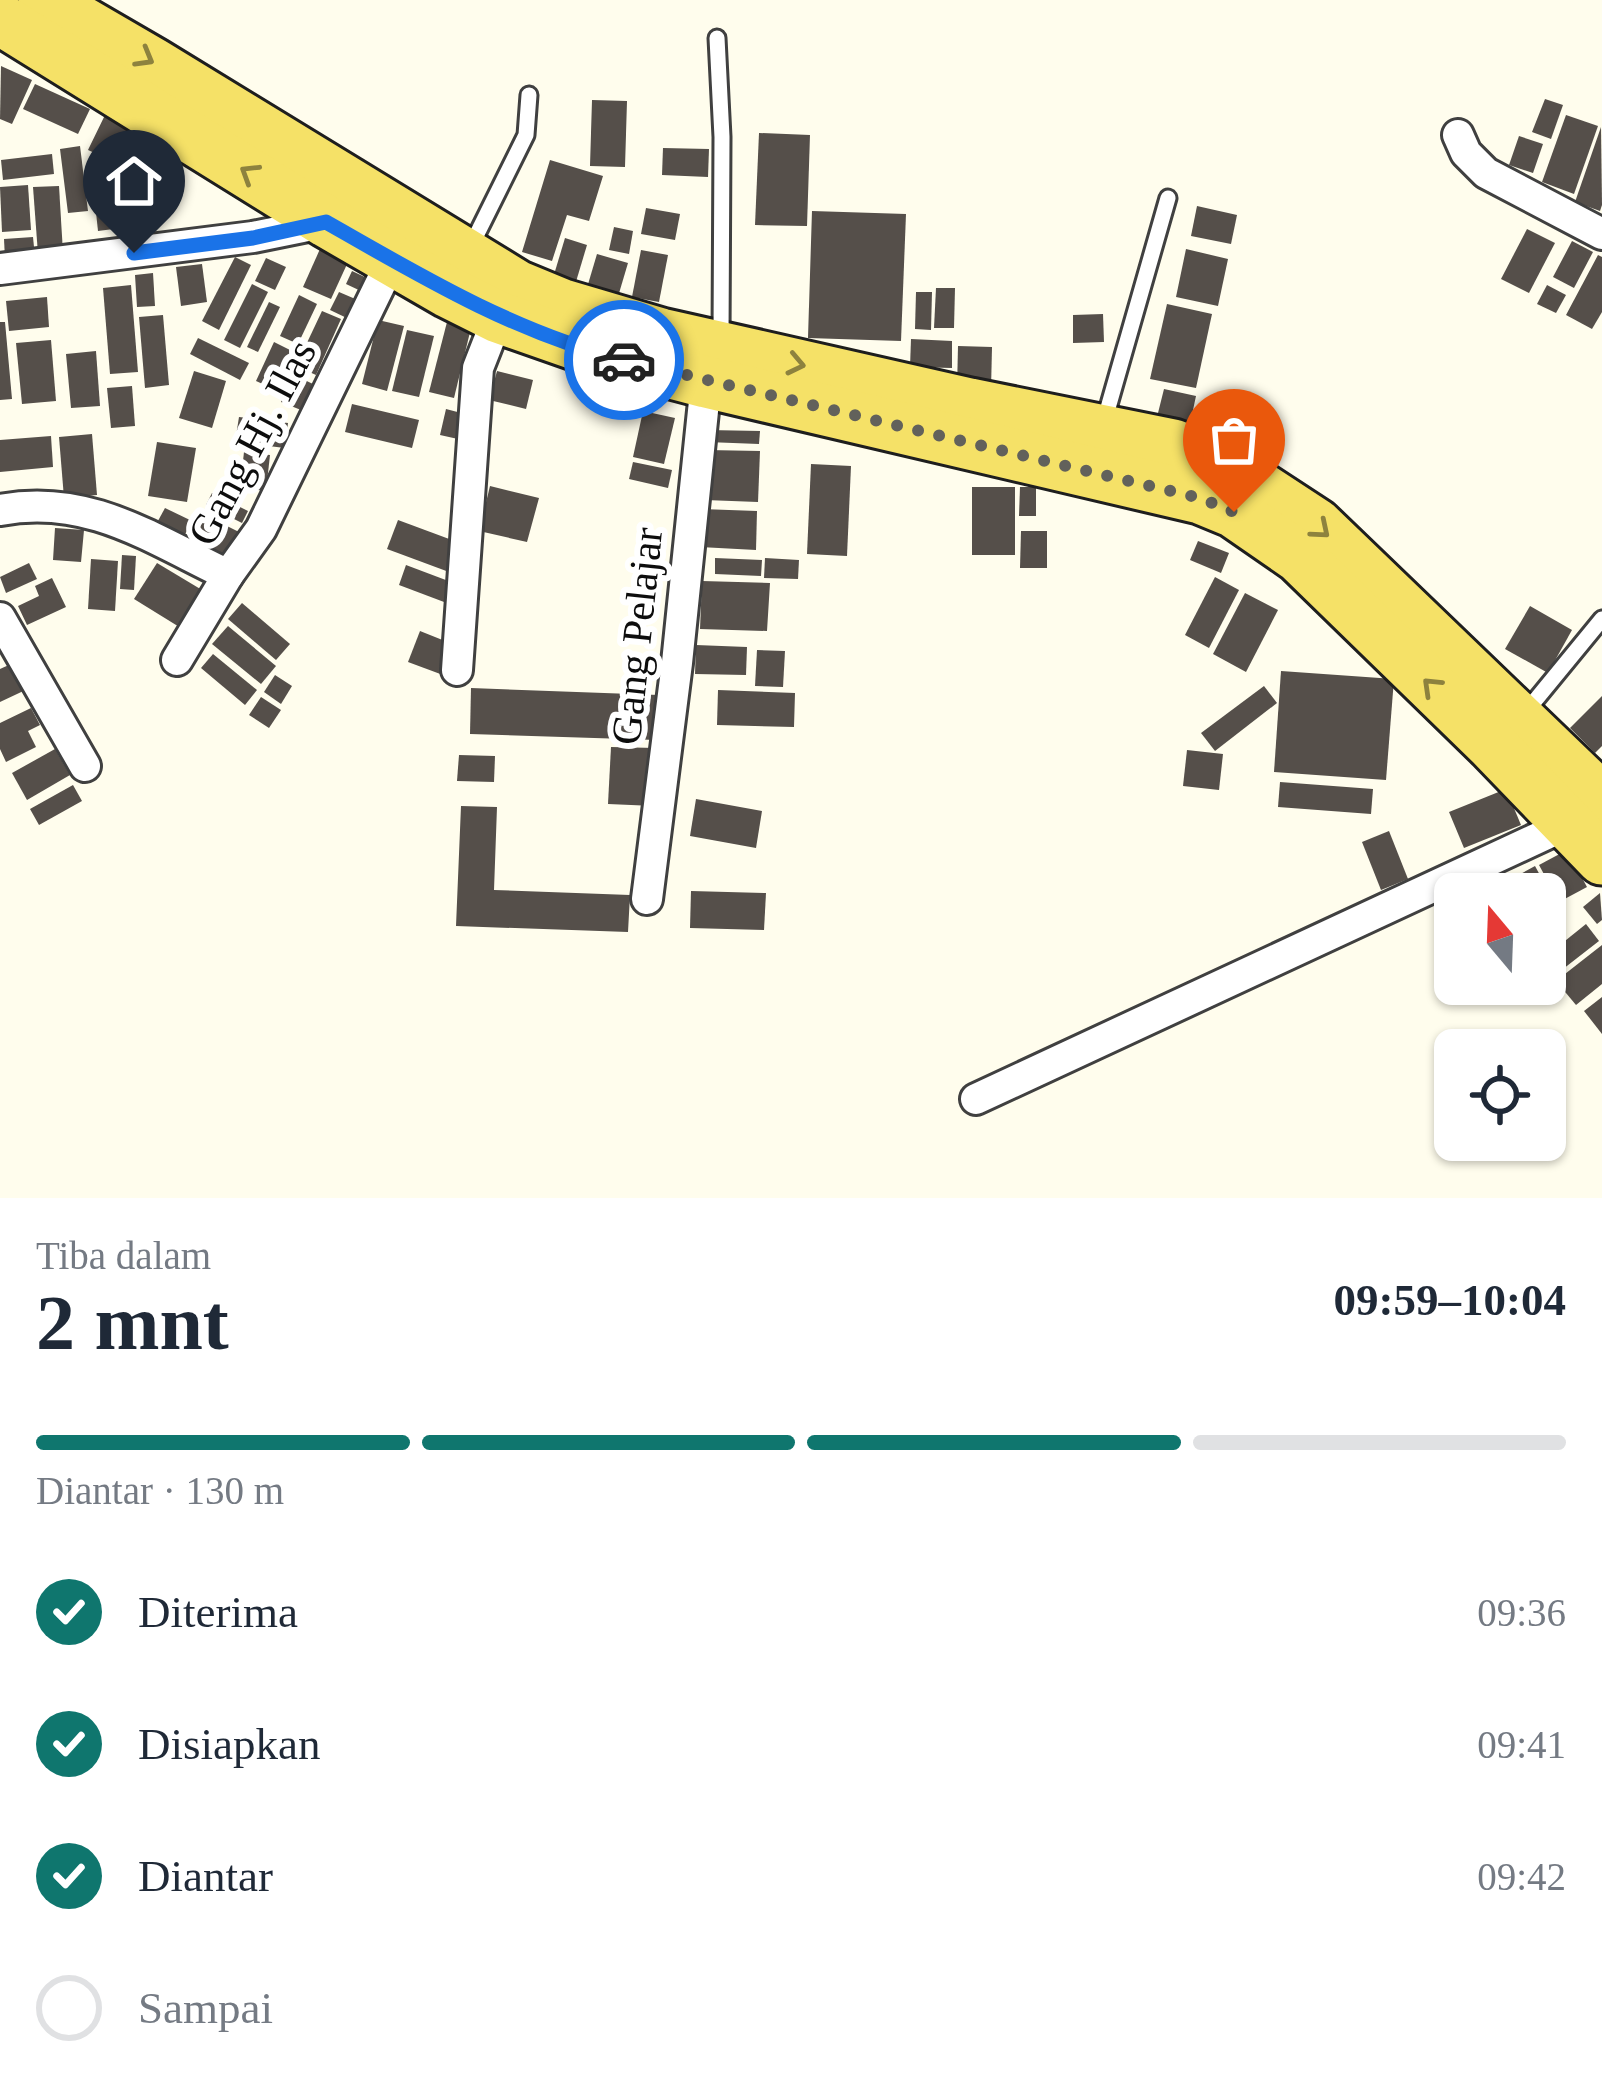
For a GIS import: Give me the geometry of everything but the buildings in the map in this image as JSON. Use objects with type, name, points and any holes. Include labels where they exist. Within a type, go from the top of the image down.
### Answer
[{"type":"main road","points":[[44,0],[215,100],[457,274],[498,317],[614,358],[713,364],[1102,431],[1173,445],[1224,464],[1316,524],[1385,588],[1591,827]]},
{"type":"main road","points":[[0,19],[392,260],[517,286],[661,334],[713,364],[1200,498],[1234,512],[1299,557],[1506,732]]},
{"type":"street","points":[[1458,136],[1466,153],[1486,173],[1602,234]]},
{"type":"street","points":[[0,268],[253,238],[326,222]]},
{"type":"street","name":"Gang Hj. Ilas","points":[[177,660],[261,529],[392,260]]},
{"type":"street","points":[[457,670],[478,368],[498,317]]},
{"type":"street","name":"Gang Pelajar","points":[[647,899],[713,364]]},
{"type":"street","points":[[0,510],[54,505],[105,516],[228,575]]},
{"type":"street","points":[[0,618],[85,766]]},
{"type":"street","points":[[976,1099],[1591,827]]},
{"type":"lane","points":[[713,364],[722,137],[717,38]]},
{"type":"lane","points":[[457,274],[526,135],[529,95]]},
{"type":"lane","points":[[1102,431],[1168,198]]},
{"type":"lane","points":[[1506,732],[1602,620]]},
{"type":"way so far","points":[[624,360],[1200,498],[1234,512]]},
{"type":"route","points":[[134,253],[253,238],[326,222],[498,317],[624,360]]}]
